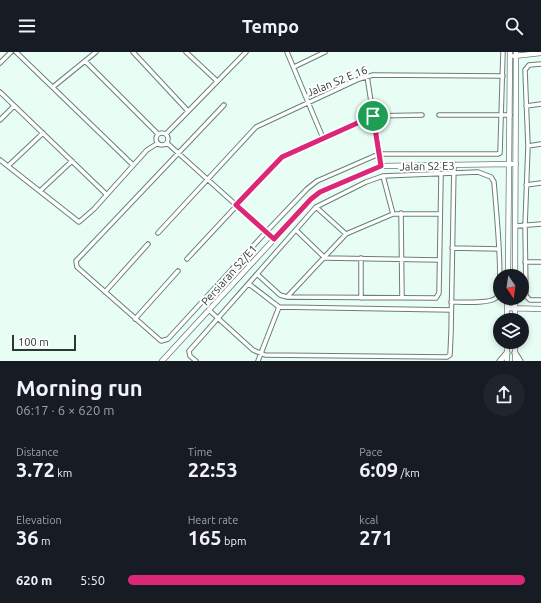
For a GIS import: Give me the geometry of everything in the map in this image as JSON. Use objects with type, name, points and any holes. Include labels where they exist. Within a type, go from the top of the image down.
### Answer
[{"type":"main road","points":[[500,361],[507,353]]},
{"type":"main road","points":[[515,353],[520,361]]},
{"type":"street","points":[[0,63],[11,52]]},
{"type":"street","points":[[16,52],[133,165]]},
{"type":"street","points":[[53,87],[96,52]]},
{"type":"street","points":[[85,61],[158,134],[166,134],[246,52]]},
{"type":"street","points":[[287,52],[323,138]]},
{"type":"street","points":[[294,67],[325,52]]},
{"type":"street","points":[[224,105],[76,261],[76,264],[105,292],[161,341],[168,339],[312,184],[379,154],[498,154],[501,151],[503,52]]},
{"type":"street","points":[[135,53],[188,111]]},
{"type":"street","points":[[189,53],[217,81]]},
{"type":"street","points":[[508,269],[510,54],[541,53]]},
{"type":"street","points":[[515,269],[516,54]]},
{"type":"street","points":[[541,64],[526,67],[528,146],[525,226],[526,296],[530,300],[541,300]]},
{"type":"street","points":[[366,76],[381,166]]},
{"type":"street","name":"Jalan S2 E 16","points":[[158,233],[256,126],[308,102],[366,76],[503,76]]},
{"type":"street","points":[[0,92],[106,194]]},
{"type":"street","points":[[526,106],[541,104]]},
{"type":"street","points":[[0,120],[14,106]]},
{"type":"street","points":[[187,259],[282,157],[373,116],[422,115]]},
{"type":"street","points":[[439,115],[510,115]]},
{"type":"street","points":[[8,166],[43,133]]},
{"type":"street","points":[[158,134],[156,140],[158,143]]},
{"type":"street","points":[[166,134],[169,139],[167,143]]},
{"type":"street","points":[[0,160],[79,222],[94,209],[147,150],[158,143],[162,145],[167,143]]},
{"type":"street","points":[[167,143],[274,239]]},
{"type":"street","points":[[528,146],[541,144]]},
{"type":"street","points":[[40,191],[72,161]]},
{"type":"street","points":[[210,311],[253,350],[261,354],[448,359],[450,355],[454,164]]},
{"type":"street","name":"Persiaran S2/E1","points":[[162,361],[210,311],[311,199],[320,192],[381,166],[516,164]]},
{"type":"street","name":"Jalan S2 E3","points":[[196,361],[190,356],[189,351],[316,207],[366,182],[383,176],[454,175],[478,172],[491,177],[494,182],[499,249],[500,292],[497,298],[490,301],[451,302]]},
{"type":"street","points":[[257,274],[280,295],[287,297],[432,299],[438,296],[441,175]]},
{"type":"street","points":[[383,176],[393,214]]},
{"type":"street","points":[[526,185],[541,183]]},
{"type":"street","points":[[316,207],[346,234]]},
{"type":"street","points":[[401,213],[402,298]]},
{"type":"street","points":[[287,297],[346,234],[393,214],[439,214]]},
{"type":"street","points":[[516,226],[541,224]]},
{"type":"street","points":[[296,230],[325,258],[439,260]]},
{"type":"street","points":[[105,292],[148,244]]},
{"type":"street","points":[[452,248],[499,249]]},
{"type":"street","points":[[499,257],[508,256]]},
{"type":"street","points":[[361,258],[361,298]]},
{"type":"street","points":[[525,262],[541,262]]},
{"type":"street","points":[[135,319],[178,271]]},
{"type":"street","points":[[249,284],[279,307],[450,310]]},
{"type":"street","points":[[507,305],[507,313]]},
{"type":"street","points":[[258,361],[279,307]]},
{"type":"street","points":[[507,308],[541,309]]},
{"type":"street","points":[[515,308],[515,313]]},
{"type":"street","points":[[507,349],[507,361]]},
{"type":"street","points":[[515,349],[515,361]]},
{"type":"street","points":[[319,355],[319,361]]},
{"type":"route","points":[[373,116],[381,166],[320,192],[311,199],[274,239],[236,205],[282,157],[373,116]]}]
